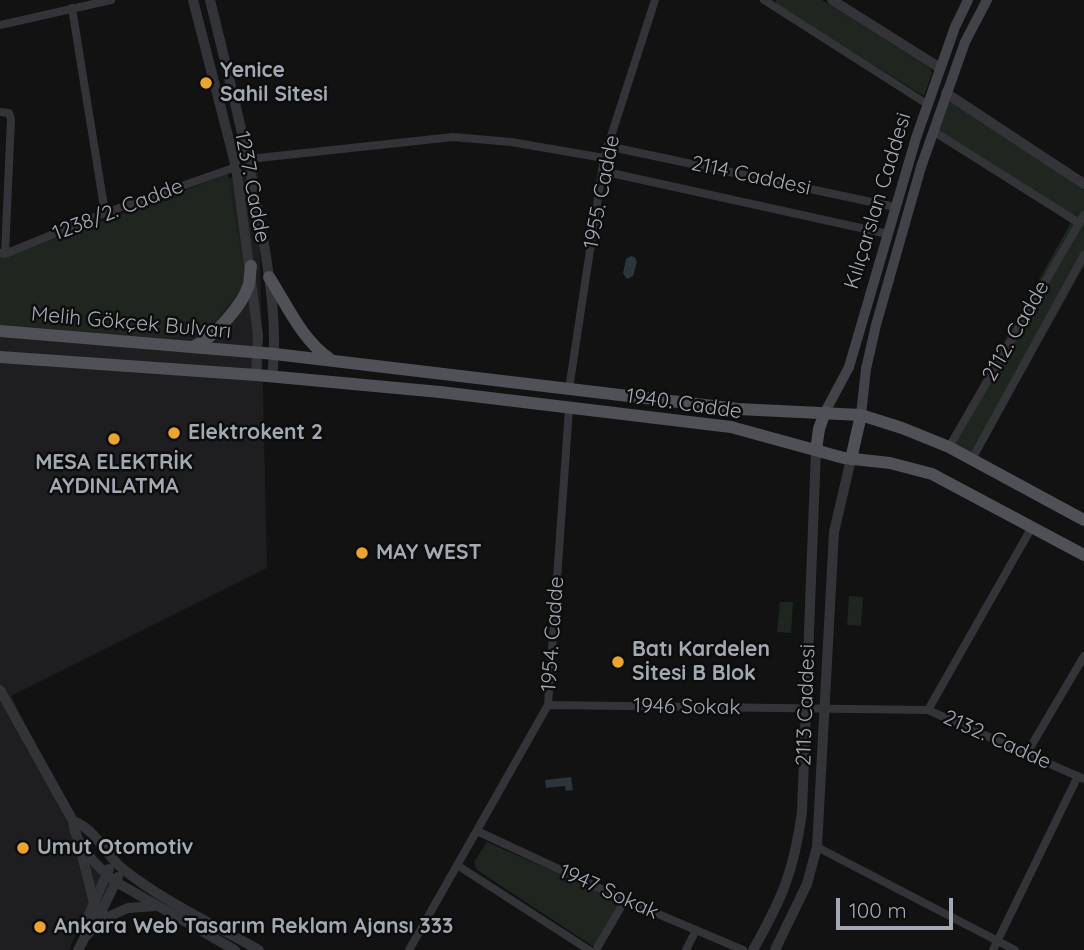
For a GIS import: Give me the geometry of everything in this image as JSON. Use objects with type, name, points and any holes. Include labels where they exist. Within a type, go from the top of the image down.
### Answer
[{"type":"main road","name":"Kılıçarslan Caddesi","points":[[825,412],[849,367],[927,104],[955,27],[968,0]]},
{"type":"main road","name":"Kılıçarslan Caddesi","points":[[861,415],[866,369],[876,325],[921,167],[969,32],[987,0]]},
{"type":"main road","points":[[191,347],[202,343],[216,331],[241,300],[249,284],[251,266]]},
{"type":"main road","points":[[269,276],[318,351],[333,361]]},
{"type":"main road","name":"Melih Gökçek Bulvarı","points":[[0,331],[258,353]]},
{"type":"main road","name":"1940. Cadde","points":[[258,353],[738,410],[861,415],[949,447],[1084,520]]},
{"type":"main road","name":"Melih Gökçek Bulvarı","points":[[0,357],[256,375]]},
{"type":"main road","name":"1940. Cadde","points":[[256,375],[461,394],[731,427],[851,459],[902,465],[932,474],[1084,555]]},
{"type":"main road","points":[[816,450],[825,412]]},
{"type":"main road","points":[[851,459],[861,415]]},
{"type":"street","points":[[0,24],[111,0]]},
{"type":"street","name":"1237. Cadde","points":[[193,0],[236,167],[258,335],[256,375]]},
{"type":"street","name":"1237. Cadde","points":[[210,0],[249,159],[269,276],[275,354],[272,376]]},
{"type":"street","name":"1955. Cadde","points":[[569,389],[604,158],[656,0]]},
{"type":"street","points":[[832,0],[940,68]]},
{"type":"street","points":[[768,1],[927,104]]},
{"type":"street","points":[[72,8],[105,213]]},
{"type":"street","points":[[946,93],[1084,184]]},
{"type":"street","points":[[0,112],[9,113],[11,119],[2,254]]},
{"type":"street","points":[[933,131],[1082,219]]},
{"type":"street","points":[[249,159],[453,137],[511,142],[604,158]]},
{"type":"street","name":"2114 Caddesi","points":[[607,146],[895,207]]},
{"type":"street","name":"1238/2. Cadde","points":[[2,254],[105,213],[236,167]]},
{"type":"street","name":"2114 Caddesi","points":[[602,170],[888,234]]},
{"type":"street","name":"2112. Cadde","points":[[949,447],[1082,219]]},
{"type":"street","name":"2112. Cadde","points":[[972,459],[1084,255]]},
{"type":"street","name":"1954. Cadde","points":[[409,950],[548,705],[569,409]]},
{"type":"street","name":"2113 Caddesi","points":[[753,950],[780,903],[797,849],[803,812],[816,450]]},
{"type":"street","name":"2113 Caddesi","points":[[775,950],[807,884],[817,847],[834,531],[851,459]]},
{"type":"street","points":[[928,710],[1032,527]]},
{"type":"street","points":[[1027,753],[1084,656]]},
{"type":"street","points":[[0,690],[74,821],[74,832],[94,903]]},
{"type":"street","name":"1946 Sokak","points":[[548,705],[825,709]]},
{"type":"street","name":"2132. Cadde","points":[[825,709],[928,710],[1081,777]]},
{"type":"street","points":[[995,946],[1081,777]]},
{"type":"street","points":[[74,821],[87,827],[122,869],[160,894],[259,950]]},
{"type":"street","name":"1947 Sokak","points":[[477,831],[625,900],[743,950]]},
{"type":"street","points":[[79,843],[116,882],[235,950]]},
{"type":"street","points":[[817,847],[995,946],[1015,950]]},
{"type":"street","points":[[85,936],[85,924],[113,860]]},
{"type":"street","points":[[457,865],[589,950]]},
{"type":"street","points":[[78,950],[96,923],[122,869]]},
{"type":"street","points":[[596,950],[625,900]]},
{"type":"street","points":[[96,923],[128,908],[158,906]]},
{"type":"street","points":[[685,950],[696,930]]},
{"type":"shaded area","points":[[776,0],[822,0],[930,68],[932,73],[924,96],[776,5]]},
{"type":"shaded area","points":[[950,102],[955,102],[1084,190],[1084,266],[977,457],[948,442],[1078,210],[1073,217],[938,132]]},
{"type":"shaded area","points":[[258,167],[267,568],[11,696],[102,874],[69,950],[0,950],[0,261],[6,262]]},
{"type":"shaded area","points":[[228,174],[244,274],[242,289],[203,335],[168,338],[0,328],[0,255],[8,256]]},
{"type":"shaded area","points":[[635,257],[637,262],[633,276],[627,279],[623,273],[626,259]]},
{"type":"shaded area","points":[[849,596],[863,597],[861,626],[847,625]]},
{"type":"shaded area","points":[[780,602],[793,602],[791,633],[777,632]]},
{"type":"shaded area","points":[[571,777],[573,790],[566,791],[565,786],[546,788],[545,780]]},
{"type":"shaded area","points":[[487,842],[620,901],[594,947],[477,870],[474,862]]},
{"type":"place","name":"Yenice Sahil Sitesi","points":[[206,83]]},
{"type":"place","name":"Elektrokent 2","points":[[174,433]]},
{"type":"place","name":"MESA ELEKTRİK AYDINLATMA","points":[[114,439]]},
{"type":"place","name":"MAY WEST","points":[[362,553]]},
{"type":"place","name":"Batı Kardelen Sİtesi B Blok","points":[[618,662]]},
{"type":"place","name":"Umut Otomotiv","points":[[23,848]]},
{"type":"place","name":"Ankara Web Tasarım Reklam Ajansı 333","points":[[40,927]]}]
